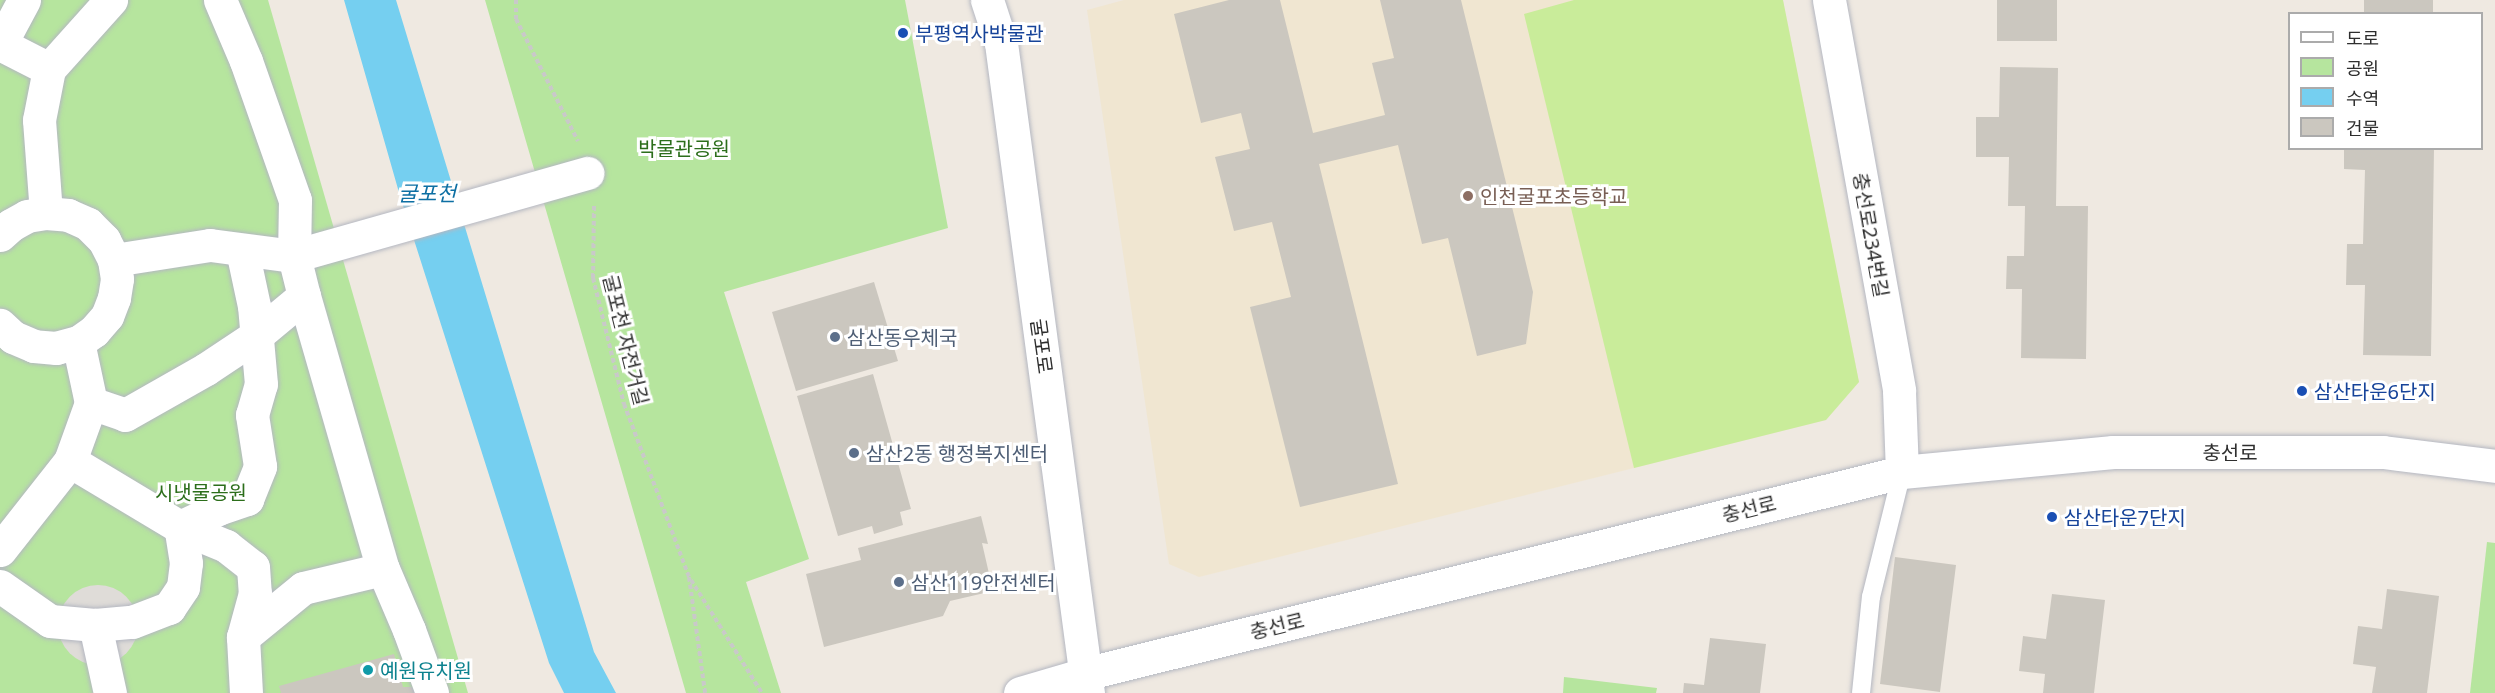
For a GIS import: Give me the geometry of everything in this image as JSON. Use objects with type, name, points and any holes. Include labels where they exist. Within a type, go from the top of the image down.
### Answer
[{"type":"street","points":[[24,0],[0,45],[49,69]]},
{"type":"street","points":[[46,213],[39,120],[49,69],[111,0]]},
{"type":"street","points":[[220,0],[250,71],[295,200],[294,256],[304,296],[383,569],[410,630],[432,693]]},
{"type":"street","name":"굴포로","points":[[987,0],[1000,42],[1088,683]]},
{"type":"street","name":"충선로234번길","points":[[1829,0],[1899,391],[1902,472]]},
{"type":"street","points":[[114,260],[210,245],[294,256],[588,174]]},
{"type":"street","points":[[0,235],[27,216],[46,213],[68,215],[88,224],[104,240],[114,260],[117,279],[114,298],[107,316],[94,331],[78,342],[56,348],[34,346],[13,337],[0,325]]},
{"type":"street","points":[[180,527],[218,508],[247,500],[260,466],[252,415],[261,384],[257,335],[254,306],[242,250]]},
{"type":"street","points":[[91,403],[125,415],[206,369],[257,335],[304,296]]},
{"type":"street","points":[[0,550],[70,461],[91,403],[78,342]]},
{"type":"street","name":"충선로","points":[[1020,693],[1088,683],[1902,472],[2113,452],[2383,452],[2495,466]]},
{"type":"street","points":[[70,461],[180,527],[226,546],[253,567],[255,593],[243,637],[246,693]]},
{"type":"street","points":[[0,586],[50,621],[95,625],[132,622],[169,608],[183,587],[186,563],[180,527]]},
{"type":"street","points":[[243,637],[303,588],[383,569]]},
{"type":"street","points":[[95,625],[110,693]]},
{"type":"lane","points":[[1861,693],[1872,597],[1902,472]]},
{"type":"path","name":"굴포천 자전거길","points":[[516,0],[516,19],[576,133],[594,194],[593,278],[624,404],[689,577],[705,693]]},
{"type":"path","points":[[689,577],[762,693]]},
{"type":"shaded area","name":"인천굴포초등학교","points":[[1124,0],[1783,0],[1859,382],[1826,420],[1199,577],[1169,564],[1087,10]]},
{"type":"shaded area","points":[[98,585],[113,588],[126,597],[135,610],[138,625],[135,640],[126,653],[113,662],[98,665],[83,662],[70,653],[61,640],[58,625],[61,610],[70,597],[83,588]]},
{"type":"green space","name":"시냇물공원","points":[[0,0],[268,0],[468,693],[0,693]]},
{"type":"green space","name":"박물관공원","points":[[485,0],[905,0],[948,228],[724,292],[809,559],[746,582],[781,693],[686,693]]},
{"type":"green space","points":[[1574,0],[1783,0],[1859,382],[1826,420],[1634,468],[1524,14]]},
{"type":"green space","points":[[2487,542],[2495,543],[2495,693],[2470,693]]},
{"type":"green space","points":[[1564,677],[1657,688],[1656,693],[1563,693]]},
{"type":"water","name":"굴포천","points":[[344,0],[396,0],[594,652],[616,693],[564,693],[549,663],[400,196]]},
{"type":"building","points":[[1229,0],[1280,0],[1313,133],[1385,115],[1372,63],[1394,58],[1380,0],[1461,0],[1533,292],[1526,344],[1477,356],[1448,238],[1422,244],[1398,145],[1319,164],[1398,484],[1300,507],[1250,307],[1291,297],[1272,222],[1234,231],[1215,157],[1250,149],[1241,113],[1201,123],[1174,14]]},
{"type":"building","points":[[1997,0],[2057,0],[2057,41],[1997,41]]},
{"type":"building","points":[[2364,0],[2433,0],[2433,12],[2364,12]]},
{"type":"building","points":[[2000,67],[2058,68],[2056,206],[2088,206],[2086,359],[2021,358],[2022,289],[2006,289],[2007,256],[2024,256],[2025,206],[2008,206],[2009,157],[1976,157],[1976,117],[1999,117]]},
{"type":"building","points":[[2344,150],[2434,150],[2431,356],[2363,355],[2365,285],[2346,285],[2347,244],[2363,244],[2365,170],[2344,169]]},
{"type":"building","name":"삼산동우체국","points":[[874,282],[898,361],[796,391],[772,312]]},
{"type":"building","name":"삼산2동 행정복지센터","points":[[873,374],[911,509],[900,512],[903,525],[874,534],[872,526],[838,536],[797,396]]},
{"type":"building","name":"삼산119안전센터","points":[[981,516],[988,544],[982,543],[993,591],[950,601],[943,616],[824,647],[806,574],[861,560],[858,548]]},
{"type":"building","points":[[1895,557],[1956,565],[1940,692],[1880,684]]},
{"type":"building","points":[[2387,589],[2439,596],[2427,693],[2372,693],[2376,667],[2353,664],[2358,626],[2382,629]]},
{"type":"building","points":[[2052,594],[2105,600],[2094,693],[2043,693],[2045,674],[2019,671],[2023,636],[2046,639]]},
{"type":"building","points":[[1710,638],[1766,644],[1760,693],[1683,693],[1684,683],[1704,685]]},
{"type":"building","name":"예원유치원","points":[[394,654],[403,687],[411,687],[419,693],[281,693],[279,686]]},
{"type":"place","name":"부평역사박물관","points":[[903,33]]},
{"type":"place","name":"인천굴포초등학교","points":[[1468,196]]},
{"type":"place","name":"삼산동우체국","points":[[835,337]]},
{"type":"place","name":"삼산타운6단지","points":[[2302,391]]},
{"type":"place","name":"삼산2동 행정복지센터","points":[[854,453]]},
{"type":"place","name":"삼산타운7단지","points":[[2052,517]]},
{"type":"place","name":"삼산119안전센터","points":[[899,582]]},
{"type":"place","name":"예원유치원","points":[[368,670]]}]
